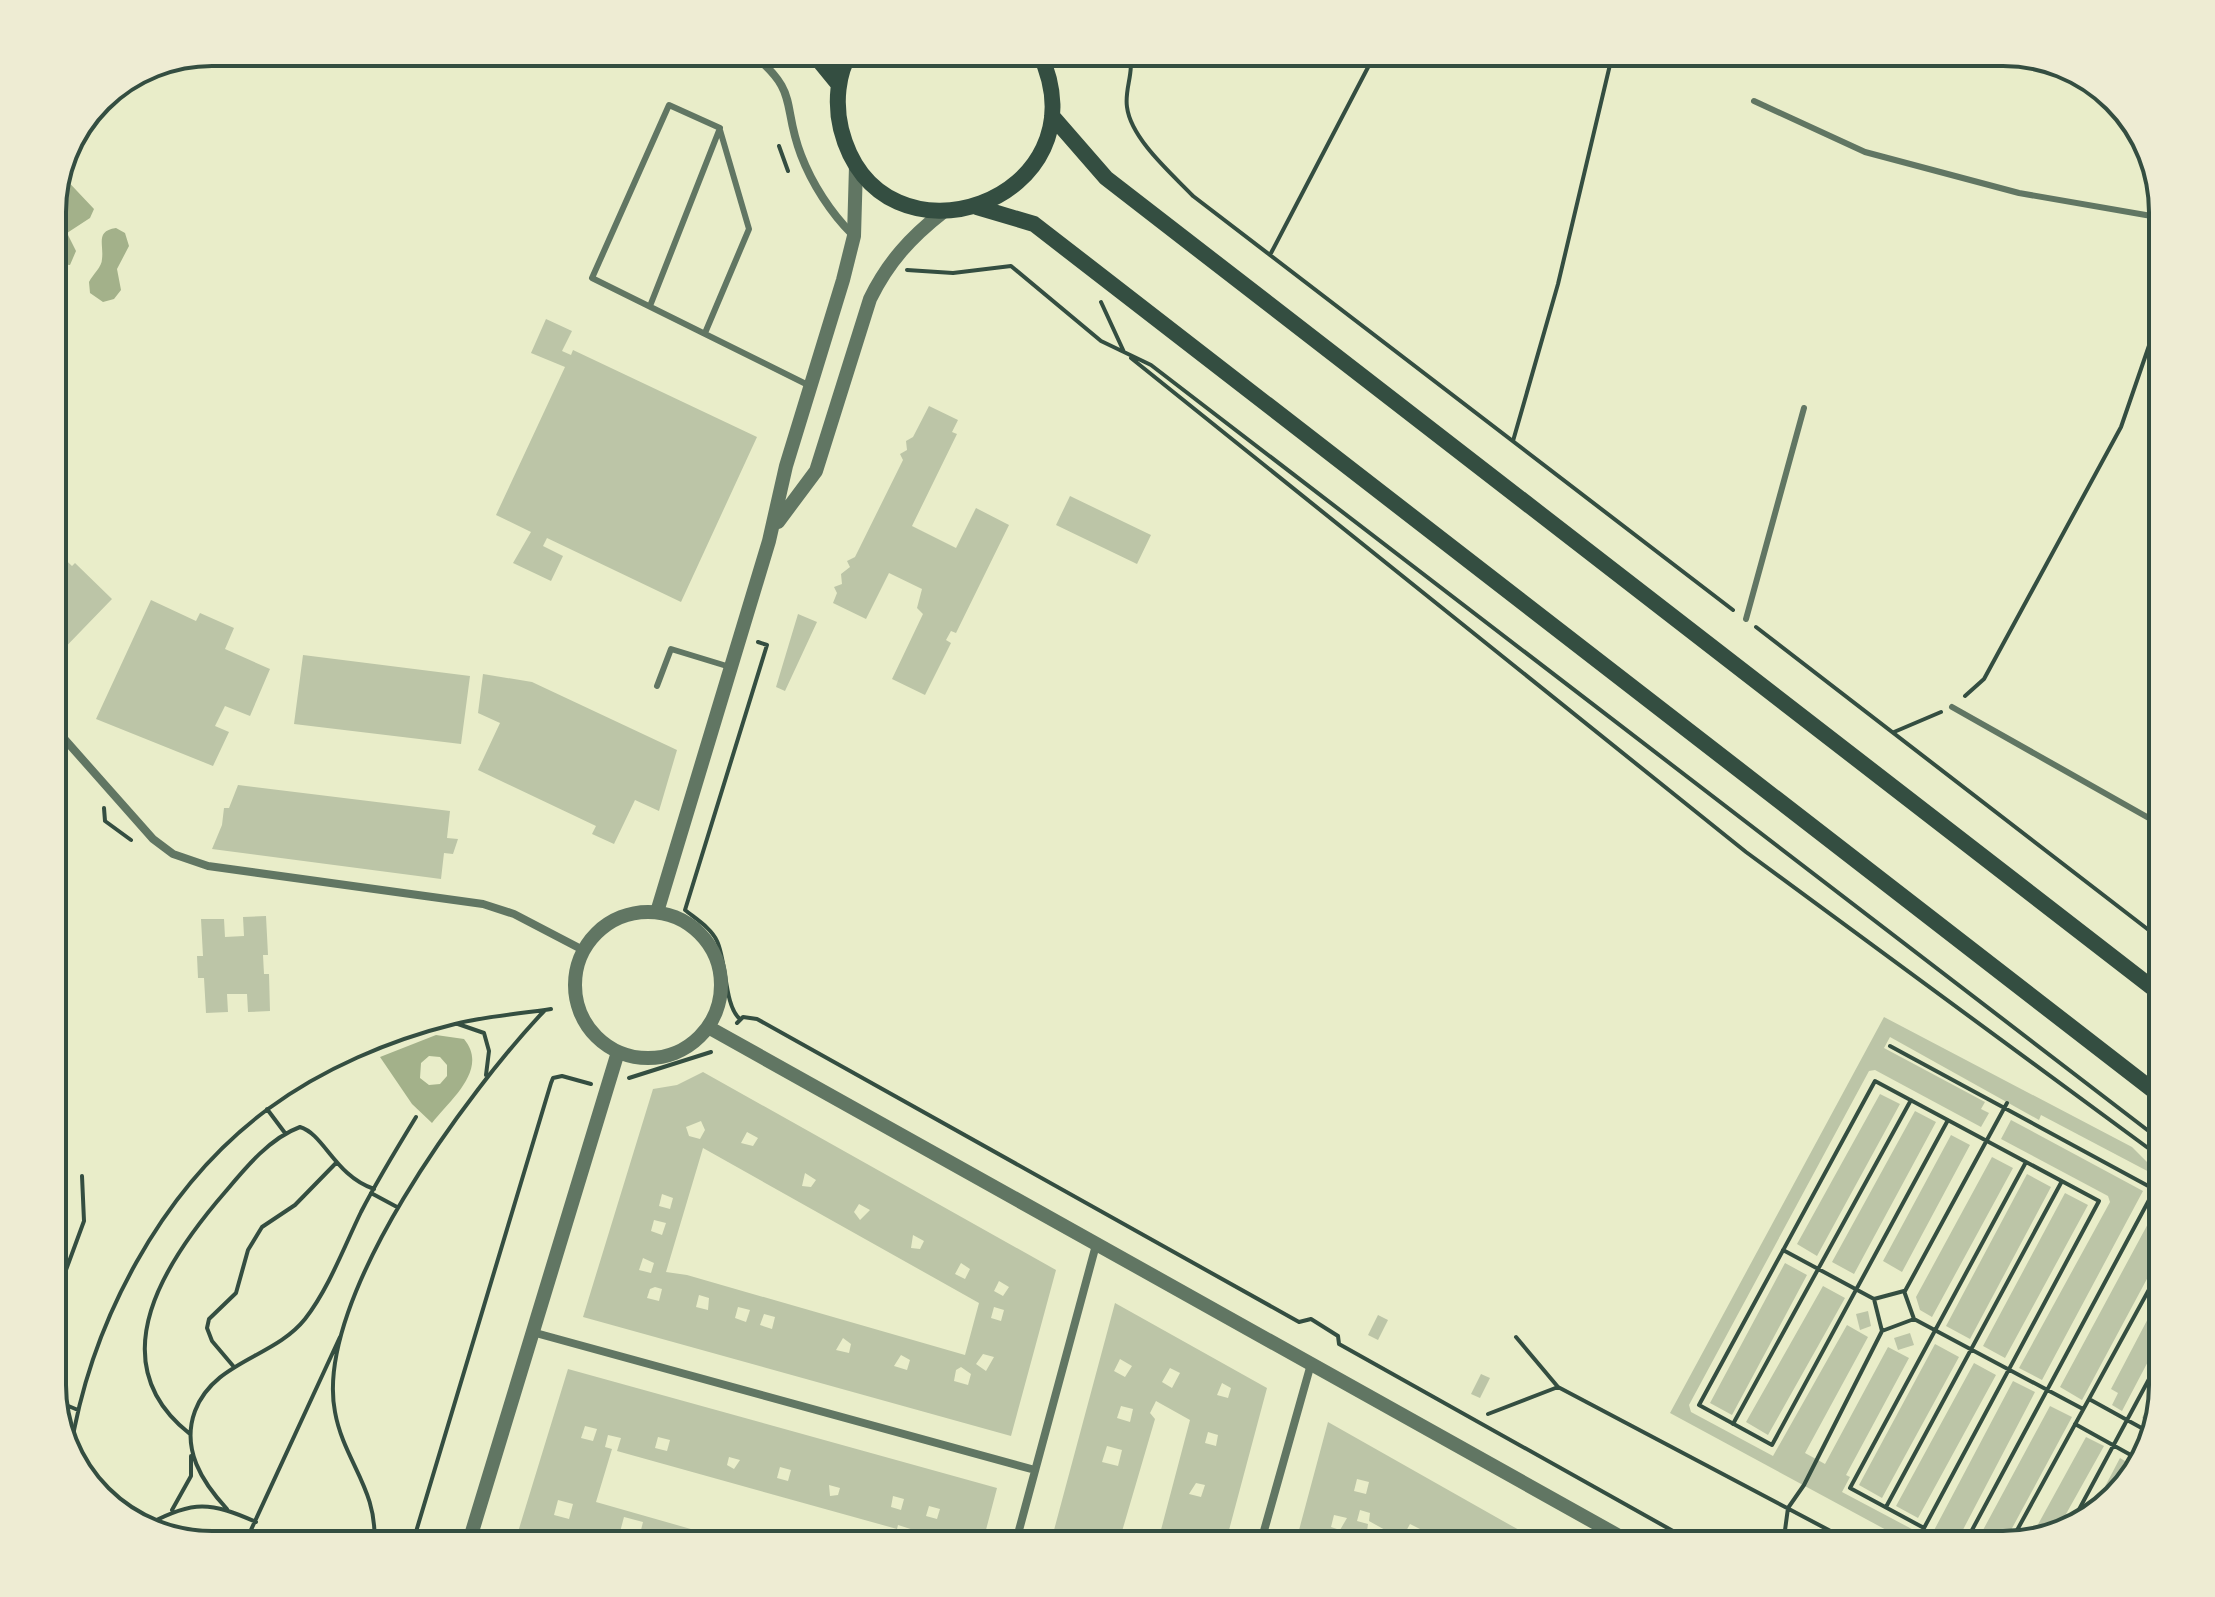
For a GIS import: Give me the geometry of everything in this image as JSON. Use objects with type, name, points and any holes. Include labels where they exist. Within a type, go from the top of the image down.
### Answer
[{"type":"main road","points":[[823,66],[839,85]]},
{"type":"main road","points":[[846,66],[839,85],[838,116],[845,145],[856,166],[883,193],[912,207],[943,212],[977,207],[1005,194],[1028,173],[1044,146],[1052,116],[1051,84],[1044,66]]},
{"type":"main road","points":[[1052,116],[1106,178],[2149,985]]},
{"type":"main road","points":[[977,207],[1034,224],[2149,1087]]},
{"type":"street","points":[[767,66],[787,91],[793,130],[802,158],[834,216],[854,236]]},
{"type":"street","points":[[657,912],[769,541],[786,466],[854,236],[856,166]]},
{"type":"street","points":[[769,541],[787,509],[816,471],[870,299],[889,265],[912,236],[943,212]]},
{"type":"street","points":[[66,741],[153,839],[173,854],[208,866],[483,904],[514,914],[583,950]]},
{"type":"street","points":[[657,912],[678,918],[696,929],[710,946],[719,965],[721,986],[718,1008],[708,1027],[690,1045],[667,1056],[651,1059],[618,1052],[593,1033],[578,1006],[575,985],[583,950],[609,923],[624,915],[657,912]]},
{"type":"street","points":[[708,1027],[1610,1531]]},
{"type":"street","points":[[472,1531],[618,1052]]},
{"type":"street","points":[[1019,1531],[1096,1245]]},
{"type":"street","points":[[532,1332],[1035,1470]]},
{"type":"street","points":[[1264,1531],[1311,1364]]},
{"type":"lane","points":[[1754,101],[1865,152],[2019,193],[2149,216]]},
{"type":"lane","points":[[705,333],[749,229],[720,128],[669,105],[592,278],[810,386]]},
{"type":"lane","points":[[650,306],[720,128]]},
{"type":"lane","points":[[1746,619],[1804,408]]},
{"type":"lane","points":[[657,686],[671,649],[730,667]]},
{"type":"lane","points":[[1952,707],[2149,818]]},
{"type":"path","points":[[1131,66],[1127,108],[1148,150],[1193,196],[2149,930]]},
{"type":"path","points":[[1270,255],[1369,66]]},
{"type":"path","points":[[1513,441],[1558,284],[1610,66]]},
{"type":"path","points":[[889,265],[914,272],[953,273],[1011,266],[1101,341],[1151,365],[2149,1131]]},
{"type":"path","points":[[1098,298],[1124,352],[1746,852],[2149,1149]]},
{"type":"path","points":[[1894,732],[1952,707],[1984,679],[2121,427],[2149,346]]},
{"type":"path","points":[[74,1432],[78,1410],[108,1322],[135,1265],[198,1177],[267,1109],[311,1081],[352,1061],[456,1024],[548,1010],[485,1078],[434,1148],[398,1207],[251,1531]]},
{"type":"path","points":[[740,1019],[748,1016],[757,1019],[1299,1322],[1311,1319],[1338,1336],[1339,1344],[1673,1531]]},
{"type":"path","points":[[456,1024],[484,1033],[489,1051],[485,1078]]},
{"type":"path","points":[[1890,1046],[2149,1183]]},
{"type":"path","points":[[625,1082],[643,1072],[675,1066],[720,1049]]},
{"type":"path","points":[[416,1531],[551,1083],[562,1076],[595,1085]]},
{"type":"path","points":[[1948,1120],[1772,1445],[1699,1405],[1875,1081],[1911,1100],[2099,1201],[1924,1528],[1850,1488],[2026,1162]]},
{"type":"path","points":[[1733,1424],[1911,1100]]},
{"type":"path","points":[[1783,1250],[1874,1299],[1904,1291],[2006,1106]]},
{"type":"path","points":[[267,1109],[285,1133]]},
{"type":"path","points":[[169,1514],[191,1476],[190,1434],[196,1410],[207,1390],[234,1367],[271,1348],[305,1319],[416,1117]]},
{"type":"path","points":[[190,1434],[168,1417],[150,1382],[144,1355],[150,1312],[166,1274],[187,1238],[245,1169],[285,1133],[300,1127],[306,1129],[349,1178],[398,1207]]},
{"type":"path","points":[[234,1367],[212,1341],[207,1328],[209,1319],[236,1293],[248,1250],[262,1227],[295,1205],[336,1163]]},
{"type":"path","points":[[66,1270],[84,1221],[82,1176]]},
{"type":"path","points":[[1886,1507],[2062,1181]]},
{"type":"path","points":[[1971,1531],[2149,1200]]},
{"type":"path","points":[[2017,1530],[2149,1290]]},
{"type":"path","points":[[1904,1291],[1914,1319],[2083,1409]]},
{"type":"path","points":[[1785,1531],[1788,1508],[1804,1485],[1882,1331],[1874,1299]]},
{"type":"path","points":[[1882,1331],[1914,1319]]},
{"type":"path","points":[[345,1326],[334,1369],[334,1412],[373,1505],[374,1531]]},
{"type":"path","points":[[1516,1337],[1558,1387],[1831,1531]]},
{"type":"path","points":[[2079,1509],[2149,1379]]},
{"type":"path","points":[[1488,1414],[1558,1387]]},
{"type":"path","points":[[2089,1399],[2142,1428]]},
{"type":"path","points":[[68,1406],[78,1410]]},
{"type":"path","points":[[2075,1424],[2131,1455]]},
{"type":"path","points":[[191,1450],[210,1491],[227,1509]]},
{"type":"path","points":[[157,1520],[204,1504],[227,1509],[256,1522]]},
{"type":"shaded area","points":[[69,183],[94,209],[90,218],[67,233],[76,251],[70,265],[66,265],[66,203]]},
{"type":"shaded area","points":[[116,228],[125,233],[129,246],[117,269],[121,290],[114,299],[103,302],[90,293],[89,282],[102,262],[103,235]]},
{"type":"shaded area","points":[[436,1035],[464,1039],[471,1050],[472,1061],[470,1072],[457,1094],[432,1123],[412,1104],[380,1057]],"holes":[[[429,1056],[440,1057],[447,1065],[447,1076],[440,1084],[429,1085],[420,1078],[421,1063]]]},
{"type":"building","points":[[546,319],[572,331],[562,351],[571,355],[573,350],[757,437],[681,602],[547,538],[543,546],[563,556],[551,581],[513,563],[531,532],[496,515],[565,367],[531,353]]},
{"type":"building","points":[[929,406],[958,420],[952,432],[957,434],[912,526],[956,548],[976,508],[1009,525],[956,633],[951,631],[946,640],[951,643],[925,695],[892,679],[923,614],[917,608],[922,589],[889,573],[866,619],[833,603],[837,593],[834,587],[842,584],[841,574],[850,567],[847,561],[855,557],[903,460],[900,454],[907,450],[906,441],[913,437]]},
{"type":"building","points":[[1070,496],[1151,535],[1137,564],[1056,525]]},
{"type":"building","points":[[66,560],[72,566],[75,563],[112,599],[66,647]]},
{"type":"building","points":[[151,600],[196,621],[200,613],[234,628],[225,649],[270,669],[250,716],[225,706],[215,726],[229,732],[213,766],[96,719]]},
{"type":"building","points":[[798,614],[817,622],[785,691],[776,687]]},
{"type":"building","points":[[303,655],[470,676],[461,744],[294,724]]},
{"type":"building","points":[[483,674],[532,682],[677,750],[659,811],[635,800],[614,844],[592,834],[596,826],[478,770],[500,723],[478,713]]},
{"type":"building","points":[[238,785],[450,811],[447,838],[458,839],[453,854],[444,853],[441,879],[212,849],[222,825],[224,808],[229,808]]},
{"type":"building","points":[[266,916],[268,955],[263,955],[264,974],[269,974],[270,1011],[248,1012],[247,994],[227,994],[228,1012],[206,1013],[204,978],[198,978],[197,956],[203,956],[201,919],[224,919],[225,937],[244,936],[243,917]]},
{"type":"building","points":[[1884,1017],[2132,1147],[2149,1164],[2149,1172],[2041,1115],[2039,1120],[1890,1037],[1884,1048],[1985,1102],[1981,1109],[1989,1113],[1981,1127],[1875,1070],[1869,1071],[1689,1405],[1691,1412],[1773,1456],[1847,1325],[1868,1337],[1805,1453],[1825,1464],[1888,1347],[1909,1358],[1846,1475],[1850,1477],[1842,1492],[1916,1531],[1888,1531],[1670,1413]]},
{"type":"building","points":[[703,1072],[1056,1270],[1011,1436],[583,1317],[653,1089],[677,1085]],"holes":[[[701,1121],[705,1130],[700,1139],[689,1136],[686,1127]],[[747,1132],[758,1138],[753,1146],[741,1143]],[[703,1148],[979,1303],[965,1355],[687,1275],[666,1272]],[[805,1173],[816,1180],[811,1187],[802,1186]],[[662,1194],[673,1198],[670,1209],[659,1206]],[[859,1204],[870,1210],[860,1220],[854,1212]],[[654,1220],[666,1223],[662,1235],[651,1231]],[[913,1235],[924,1241],[920,1249],[911,1248]],[[643,1258],[654,1263],[651,1273],[639,1270]],[[961,1263],[970,1269],[965,1279],[955,1274]],[[999,1281],[1009,1287],[1003,1296],[994,1291]],[[650,1289],[662,1289],[659,1301],[647,1298]],[[699,1295],[709,1298],[708,1310],[696,1307]],[[738,1307],[750,1310],[746,1322],[735,1318]],[[994,1307],[1004,1310],[1001,1321],[991,1318]],[[764,1314],[775,1317],[772,1329],[760,1325]],[[843,1338],[851,1344],[849,1353],[836,1350]],[[983,1354],[994,1357],[986,1371],[976,1364]],[[901,1355],[910,1360],[907,1370],[894,1366]],[[961,1367],[971,1374],[968,1385],[954,1381],[956,1370]]]},
{"type":"building","points":[[1880,1094],[1900,1104],[1817,1256],[1797,1244]]},
{"type":"building","points":[[1915,1111],[1936,1122],[1854,1274],[1832,1262]]},
{"type":"building","points":[[2011,1120],[2143,1191],[2042,1380],[2019,1368],[2110,1202],[2108,1196],[2001,1139]]},
{"type":"building","points":[[1951,1135],[1970,1145],[1902,1272],[1883,1261]]},
{"type":"building","points":[[1992,1157],[2013,1168],[1932,1317],[1920,1310],[1916,1297]]},
{"type":"building","points":[[2027,1174],[2051,1187],[1970,1339],[1946,1326]]},
{"type":"building","points":[[2065,1193],[2088,1205],[2005,1358],[1983,1346]]},
{"type":"building","points":[[2149,1222],[2149,1275],[2082,1400],[2060,1387]]},
{"type":"building","points":[[1785,1263],[1807,1275],[1732,1415],[1710,1403]]},
{"type":"building","points":[[1823,1286],[1845,1298],[1768,1435],[1746,1422]]},
{"type":"building","points":[[1115,1303],[1267,1388],[1229,1531],[1161,1531],[1190,1420],[1156,1401],[1150,1413],[1155,1419],[1122,1531],[1054,1531]],"holes":[[[1120,1359],[1132,1366],[1125,1377],[1114,1371]],[[1170,1368],[1180,1373],[1172,1388],[1162,1382]],[[1222,1383],[1231,1388],[1228,1398],[1217,1395]],[[1121,1406],[1133,1409],[1130,1422],[1117,1418]],[[1208,1432],[1218,1435],[1216,1446],[1205,1443]],[[1107,1446],[1122,1450],[1118,1466],[1102,1462]],[[1196,1483],[1205,1485],[1201,1497],[1189,1494]]]},
{"type":"building","points":[[1868,1311],[1871,1326],[1860,1330],[1856,1314]]},
{"type":"building","points":[[1378,1315],[1388,1320],[1378,1340],[1368,1335]]},
{"type":"building","points":[[2149,1317],[2149,1360],[2122,1411],[2112,1405],[2118,1393],[2111,1389]]},
{"type":"building","points":[[1910,1333],[1914,1345],[1898,1350],[1894,1338]]},
{"type":"building","points":[[1935,1344],[1959,1357],[1882,1498],[1859,1485]]},
{"type":"building","points":[[1974,1363],[1996,1375],[1918,1518],[1896,1506]]},
{"type":"building","points":[[568,1369],[997,1488],[986,1531],[917,1531],[898,1525],[897,1529],[617,1451],[621,1438],[608,1435],[605,1447],[612,1449],[596,1502],[698,1531],[641,1531],[643,1522],[624,1517],[620,1531],[518,1531]],"holes":[[[585,1426],[597,1429],[593,1441],[581,1438]],[[658,1437],[670,1440],[667,1451],[655,1448]],[[729,1457],[740,1460],[734,1469],[727,1465]],[[780,1467],[791,1470],[788,1481],[777,1478]],[[829,1485],[840,1488],[838,1495],[830,1496]],[[893,1496],[904,1499],[901,1510],[891,1507]],[[558,1500],[573,1504],[569,1519],[554,1515]],[[929,1506],[940,1509],[937,1519],[926,1516]]]},
{"type":"building","points":[[1481,1374],[1490,1378],[1480,1398],[1471,1394]]},
{"type":"building","points":[[2013,1381],[2035,1392],[1962,1531],[1934,1531]]},
{"type":"building","points":[[2050,1406],[2072,1417],[2011,1531],[1982,1531]]},
{"type":"building","points":[[1328,1422],[1521,1531],[1419,1531],[1410,1524],[1406,1531],[1387,1531],[1369,1521],[1370,1513],[1360,1510],[1357,1521],[1368,1524],[1367,1531],[1299,1531]],"holes":[[[1357,1479],[1369,1482],[1366,1494],[1354,1491]],[[1334,1515],[1347,1518],[1340,1530],[1331,1527]]]},
{"type":"building","points":[[2086,1437],[2104,1446],[2064,1517],[2037,1527]]},
{"type":"building","points":[[2120,1458],[2127,1462],[2119,1474],[2102,1491]]}]
